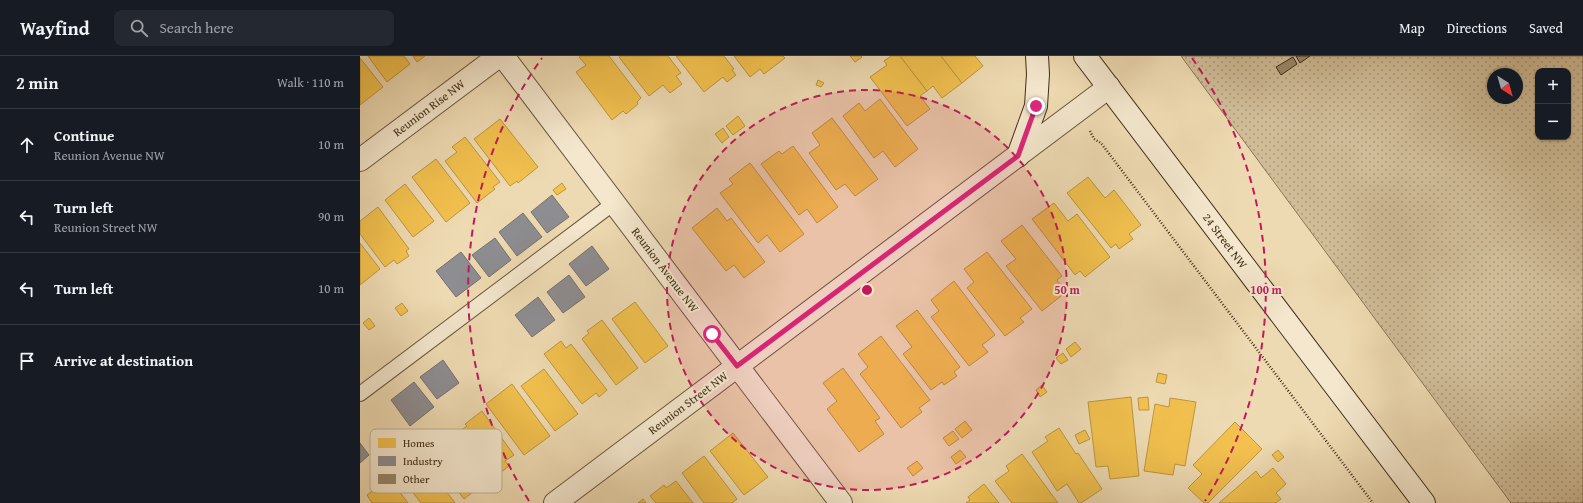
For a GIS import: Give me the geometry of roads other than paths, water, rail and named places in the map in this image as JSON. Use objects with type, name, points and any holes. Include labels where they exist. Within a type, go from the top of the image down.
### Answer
[{"type":"street","name":"Reunion Rise NW","points":[[360,160],[499,56]]},
{"type":"street","name":"Reunion Avenue NW","points":[[503,56],[842,503]]},
{"type":"street","points":[[1018,156],[1036,106],[1038,74],[1037,56]]},
{"type":"street","name":"24 Street NW","points":[[1085,56],[1424,503]]},
{"type":"street","name":"Reunion Street NW","points":[[555,503],[1109,88]]},
{"type":"lane","points":[[360,394],[614,203]]}]
